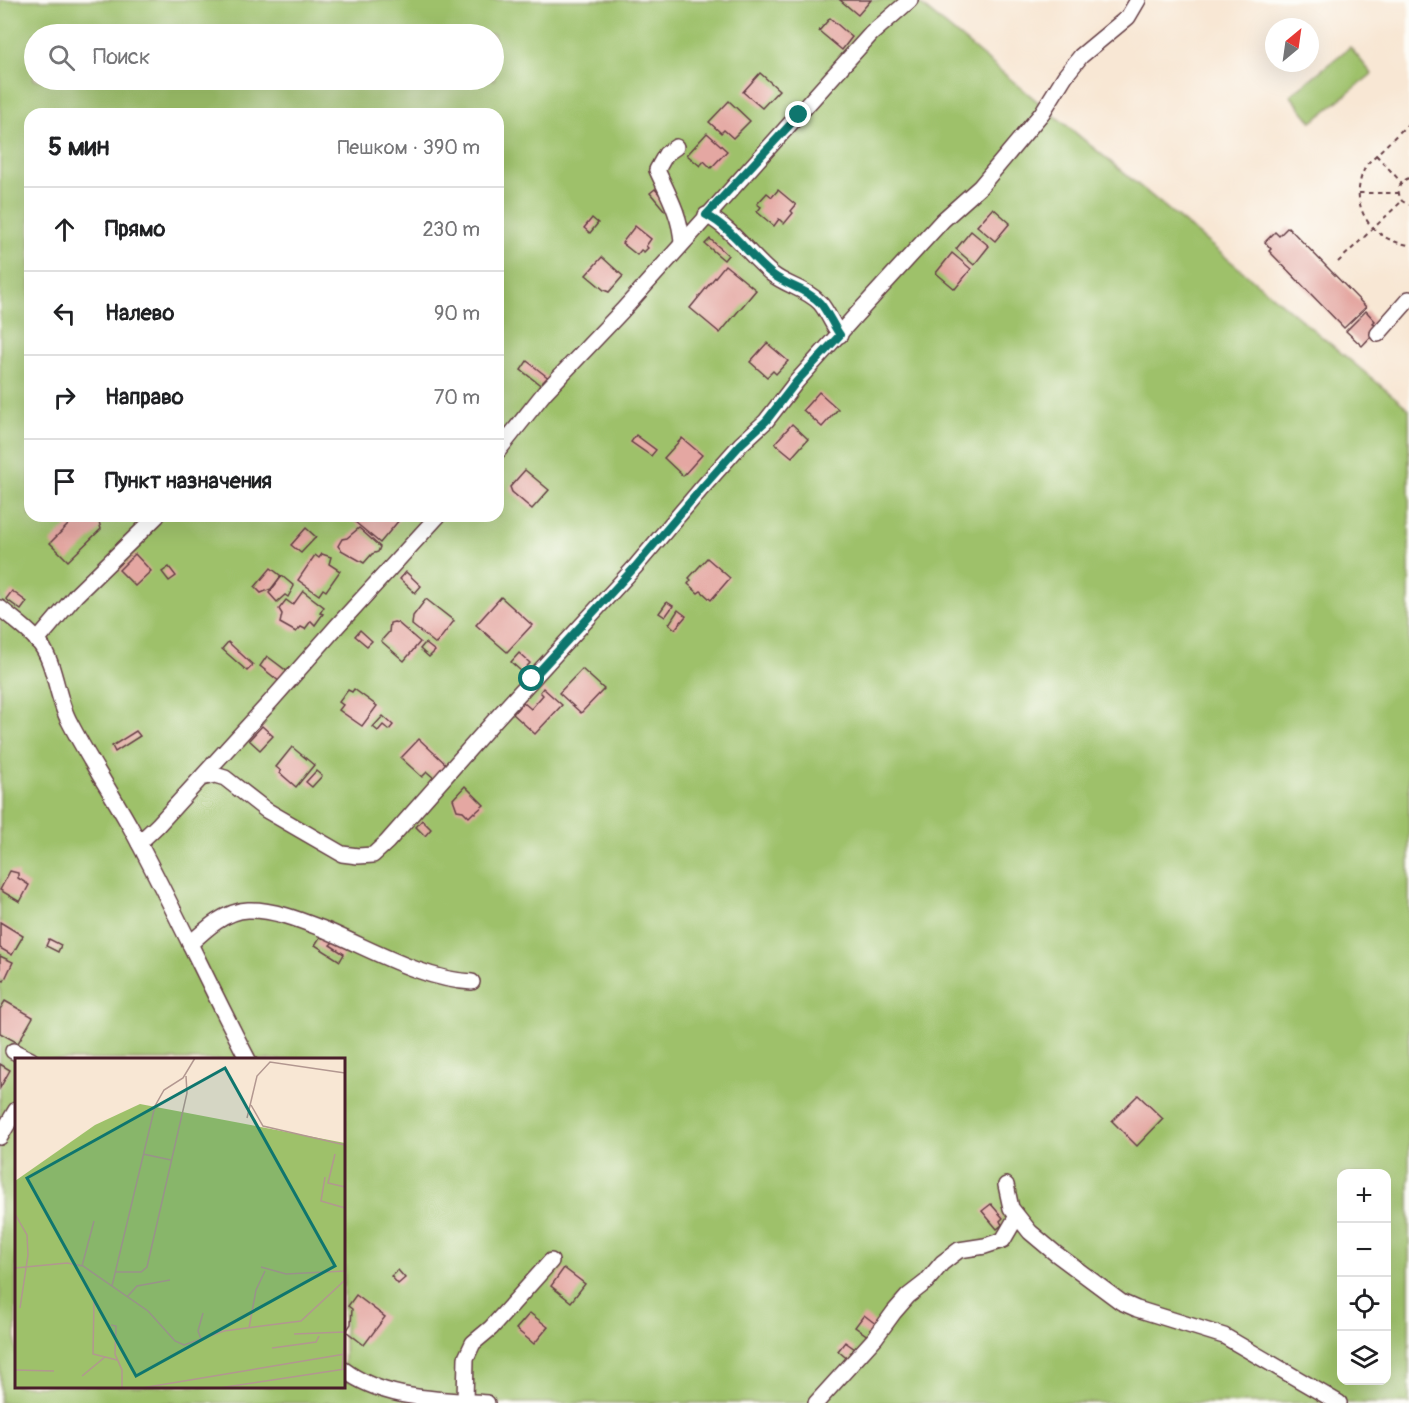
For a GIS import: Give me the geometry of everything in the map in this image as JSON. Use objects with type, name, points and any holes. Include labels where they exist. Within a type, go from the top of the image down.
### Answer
[{"type":"street","points":[[504,443],[545,392],[871,34],[910,0]]},
{"type":"street","points":[[201,778],[215,775],[225,778],[266,810],[342,854],[373,855],[635,567],[709,480],[741,444],[766,421],[797,381],[943,220],[980,188],[1042,113],[1065,76],[1081,56],[1128,17],[1138,0]]},
{"type":"street","points":[[676,147],[666,154],[657,170],[674,207],[681,230],[682,243]]},
{"type":"street","points":[[706,215],[718,221],[773,275],[787,284],[800,288],[822,304],[840,335]]},
{"type":"street","points":[[1378,334],[1409,300]]},
{"type":"street","points":[[37,641],[76,595],[151,522]]},
{"type":"street","points":[[139,843],[272,701],[432,522]]},
{"type":"street","points":[[0,608],[37,641],[47,658],[57,693],[68,719],[139,843],[247,1058]]},
{"type":"street","points":[[190,944],[224,917],[247,910],[298,919],[426,974],[452,981],[472,982]]},
{"type":"street","points":[[13,1051],[29,1058]]},
{"type":"street","points":[[0,1137],[15,1112]]},
{"type":"street","points":[[1006,1185],[1011,1208],[1030,1232],[1121,1302],[1224,1336],[1339,1403]]},
{"type":"street","points":[[816,1403],[875,1338],[894,1311],[926,1282],[942,1263],[959,1250],[985,1246],[1003,1240],[1017,1216]]},
{"type":"street","points":[[465,1401],[466,1358],[473,1343],[491,1328],[551,1261]]},
{"type":"street","points":[[345,1371],[360,1380],[385,1390],[419,1398],[487,1403]]},
{"type":"path","points":[[1409,123],[1363,171],[1359,193],[1361,208],[1373,229],[1380,236],[1409,245]]},
{"type":"path","points":[[1376,155],[1402,183]]},
{"type":"path","points":[[1409,178],[1402,183],[1398,193],[1402,201],[1409,205]]},
{"type":"path","points":[[1359,193],[1398,193]]},
{"type":"path","points":[[1338,262],[1402,201]]},
{"type":"green space","points":[[0,0],[915,0],[1409,409],[1409,1403],[0,1403]]},
{"type":"green space","points":[[1350,47],[1372,74],[1312,122],[1290,95]]},
{"type":"building","points":[[840,0],[871,0],[858,15]]},
{"type":"building","points":[[830,18],[852,37],[842,50],[819,31]]},
{"type":"building","points":[[760,73],[779,90],[762,108],[743,92]]},
{"type":"building","points":[[729,101],[750,121],[733,138],[724,130],[721,133],[709,122]]},
{"type":"building","points":[[707,133],[727,151],[711,168],[704,161],[700,166],[687,155]]},
{"type":"building","points":[[655,189],[670,207],[665,211],[650,193]]},
{"type":"building","points":[[778,190],[796,205],[784,224],[779,219],[774,226],[757,212],[761,207],[757,204],[767,193],[772,197]]},
{"type":"building","points":[[993,208],[1010,223],[995,241],[977,226]]},
{"type":"building","points":[[592,218],[598,223],[590,233],[584,228]]},
{"type":"building","points":[[635,226],[651,239],[646,246],[648,248],[644,252],[641,250],[637,255],[622,243]]},
{"type":"building","points":[[1288,227],[1366,307],[1344,328],[1269,251],[1271,249],[1265,242],[1275,232],[1279,236]]},
{"type":"building","points":[[971,231],[989,246],[974,265],[956,249]]},
{"type":"building","points":[[710,239],[728,255],[724,260],[705,244]]},
{"type":"building","points":[[952,253],[971,269],[955,289],[936,273]]},
{"type":"building","points":[[602,257],[623,276],[609,292],[586,275]]},
{"type":"building","points":[[725,265],[756,290],[720,333],[690,308]]},
{"type":"building","points":[[1366,311],[1379,328],[1362,346],[1346,331]]},
{"type":"building","points":[[767,343],[788,361],[776,374],[773,371],[767,377],[750,362]]},
{"type":"building","points":[[527,361],[550,379],[543,387],[521,370]]},
{"type":"building","points":[[819,392],[838,409],[822,427],[803,410]]},
{"type":"building","points":[[792,424],[808,439],[792,457],[775,443]]},
{"type":"building","points":[[636,435],[656,450],[651,456],[631,442]]},
{"type":"building","points":[[682,438],[702,455],[683,476],[664,458]]},
{"type":"building","points":[[525,470],[549,490],[532,509],[512,492],[510,487]]},
{"type":"building","points":[[99,522],[101,529],[68,561],[50,543],[70,523]]},
{"type":"building","points":[[355,522],[398,522],[380,543]]},
{"type":"building","points":[[306,528],[316,537],[301,553],[291,545]]},
{"type":"building","points":[[359,528],[380,547],[378,552],[372,554],[364,563],[338,546],[342,539],[347,538]]},
{"type":"building","points":[[135,554],[151,571],[135,586],[119,570]]},
{"type":"building","points":[[322,554],[331,557],[329,564],[340,571],[326,591],[323,589],[319,595],[298,580],[315,555],[319,558]]},
{"type":"building","points":[[707,558],[730,578],[711,600],[688,584],[691,580],[689,578]]},
{"type":"building","points":[[169,567],[176,576],[169,581],[162,572]]},
{"type":"building","points":[[271,568],[281,576],[271,589],[261,593],[255,587]]},
{"type":"building","points":[[406,572],[421,586],[415,593],[400,579]]},
{"type":"building","points":[[282,576],[294,586],[288,597],[285,595],[277,602],[269,593]]},
{"type":"building","points":[[12,591],[27,602],[21,610],[6,599]]},
{"type":"building","points":[[303,591],[324,607],[320,613],[323,614],[315,625],[311,621],[305,629],[301,627],[296,632],[280,623],[282,614],[279,609],[286,600],[293,605]]},
{"type":"building","points":[[501,597],[532,625],[507,652],[476,625]]},
{"type":"building","points":[[426,599],[454,621],[436,644],[412,625],[413,616]]},
{"type":"building","points":[[667,602],[673,606],[665,617],[659,613]]},
{"type":"building","points":[[678,610],[686,616],[675,629],[669,624]]},
{"type":"building","points":[[394,622],[420,642],[404,661],[381,641],[389,632],[390,623]]},
{"type":"building","points":[[360,630],[372,641],[367,646],[355,636]]},
{"type":"building","points":[[228,642],[253,665],[247,671],[222,649]]},
{"type":"building","points":[[425,643],[435,651],[429,657],[420,649]]},
{"type":"building","points":[[519,653],[530,663],[522,672],[511,662]]},
{"type":"building","points":[[267,656],[288,672],[280,682],[260,666]]},
{"type":"building","points":[[582,669],[604,689],[581,713],[559,693]]},
{"type":"building","points":[[543,688],[562,705],[535,734],[513,714],[523,702],[531,709],[543,695],[540,692]]},
{"type":"building","points":[[354,689],[377,706],[362,726],[339,710],[343,705],[339,702],[348,690],[352,692]]},
{"type":"building","points":[[383,716],[393,725],[389,730],[383,725],[378,731],[373,727]]},
{"type":"building","points":[[262,726],[273,736],[260,750],[249,740]]},
{"type":"building","points":[[136,731],[140,736],[115,752],[112,746]]},
{"type":"building","points":[[419,739],[447,765],[435,779],[427,772],[422,777],[401,758]]},
{"type":"building","points":[[292,747],[314,765],[296,787],[276,767]]},
{"type":"building","points":[[316,771],[322,776],[312,787],[306,782]]},
{"type":"building","points":[[465,786],[484,805],[469,817],[463,811],[457,810],[453,799]]},
{"type":"building","points":[[422,820],[431,829],[425,836],[416,827]]},
{"type":"building","points":[[10,871],[18,873],[18,878],[29,885],[20,902],[0,890]]},
{"type":"building","points":[[0,922],[23,936],[12,955],[0,948]]},
{"type":"building","points":[[325,935],[334,941],[330,945],[344,954],[340,961],[315,945],[320,937],[323,938]]},
{"type":"building","points":[[49,939],[61,945],[58,952],[46,946]]},
{"type":"building","points":[[0,956],[13,962],[4,981],[0,979]]},
{"type":"building","points":[[5,1001],[33,1017],[18,1043],[0,1033],[0,1009]]},
{"type":"building","points":[[0,1064],[10,1070],[0,1088]]},
{"type":"building","points":[[1138,1095],[1163,1119],[1137,1146],[1112,1121]]},
{"type":"building","points":[[991,1204],[1003,1218],[1000,1221],[1002,1225],[997,1229],[982,1211]]},
{"type":"building","points":[[564,1268],[585,1284],[571,1302],[551,1286]]},
{"type":"building","points":[[398,1270],[405,1278],[398,1284],[391,1276]]},
{"type":"building","points":[[356,1295],[385,1317],[364,1345],[346,1331],[351,1324],[352,1309],[348,1306]]},
{"type":"building","points":[[530,1313],[548,1327],[534,1344],[516,1329]]},
{"type":"building","points":[[864,1315],[877,1325],[868,1336],[855,1327]]},
{"type":"building","points":[[845,1342],[855,1349],[850,1361],[838,1351]]},
{"type":"route","points":[[532,679],[635,567],[741,444],[766,421],[797,381],[840,335],[822,304],[800,288],[787,284],[773,275],[718,221],[706,215],[799,115]]}]
